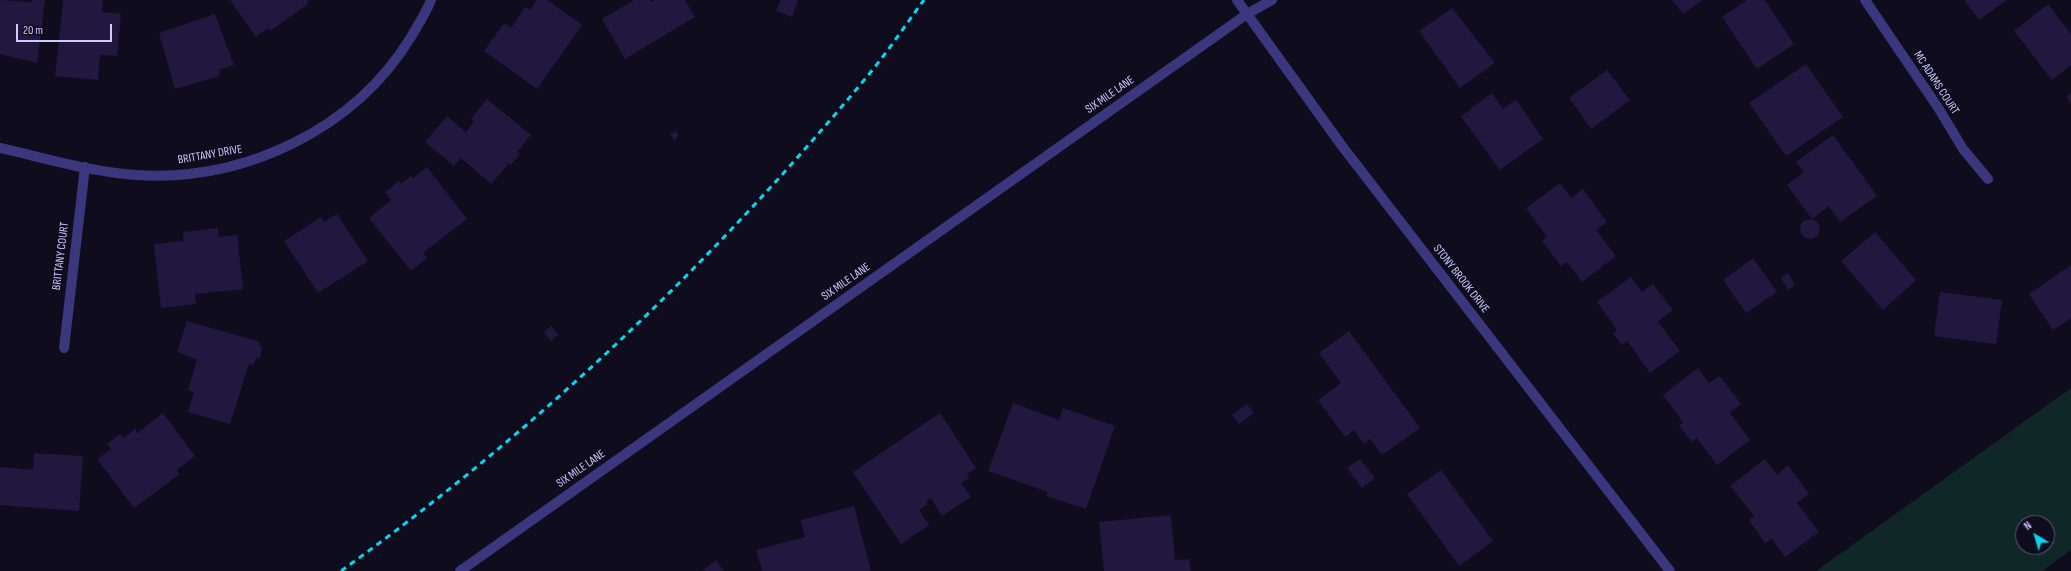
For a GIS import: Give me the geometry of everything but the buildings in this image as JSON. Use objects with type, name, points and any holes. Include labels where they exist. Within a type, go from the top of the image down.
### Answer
[{"type":"street","name":"BRITTANY DRIVE","points":[[0,148],[85,167],[136,175],[186,175],[232,167],[274,153],[321,129],[365,95],[400,55],[431,0]]},
{"type":"street","name":"STONY BROOK DRIVE","points":[[1237,0],[1342,146],[1670,571]]},
{"type":"street","name":"SIX MILE LANE","points":[[460,571],[1247,14],[1272,0]]},
{"type":"street","name":"MC ADAMS COURT","points":[[1865,0],[1939,109],[1963,149],[1988,180]]},
{"type":"street","name":"BRITTANY COURT","points":[[64,348],[85,167]]},
{"type":"green space","points":[[2071,388],[2071,550],[2042,571],[1816,571]]},
{"type":"railway","points":[[341,571],[414,517],[485,460],[555,400],[622,339],[750,210],[811,142],[877,64],[924,0]]}]
